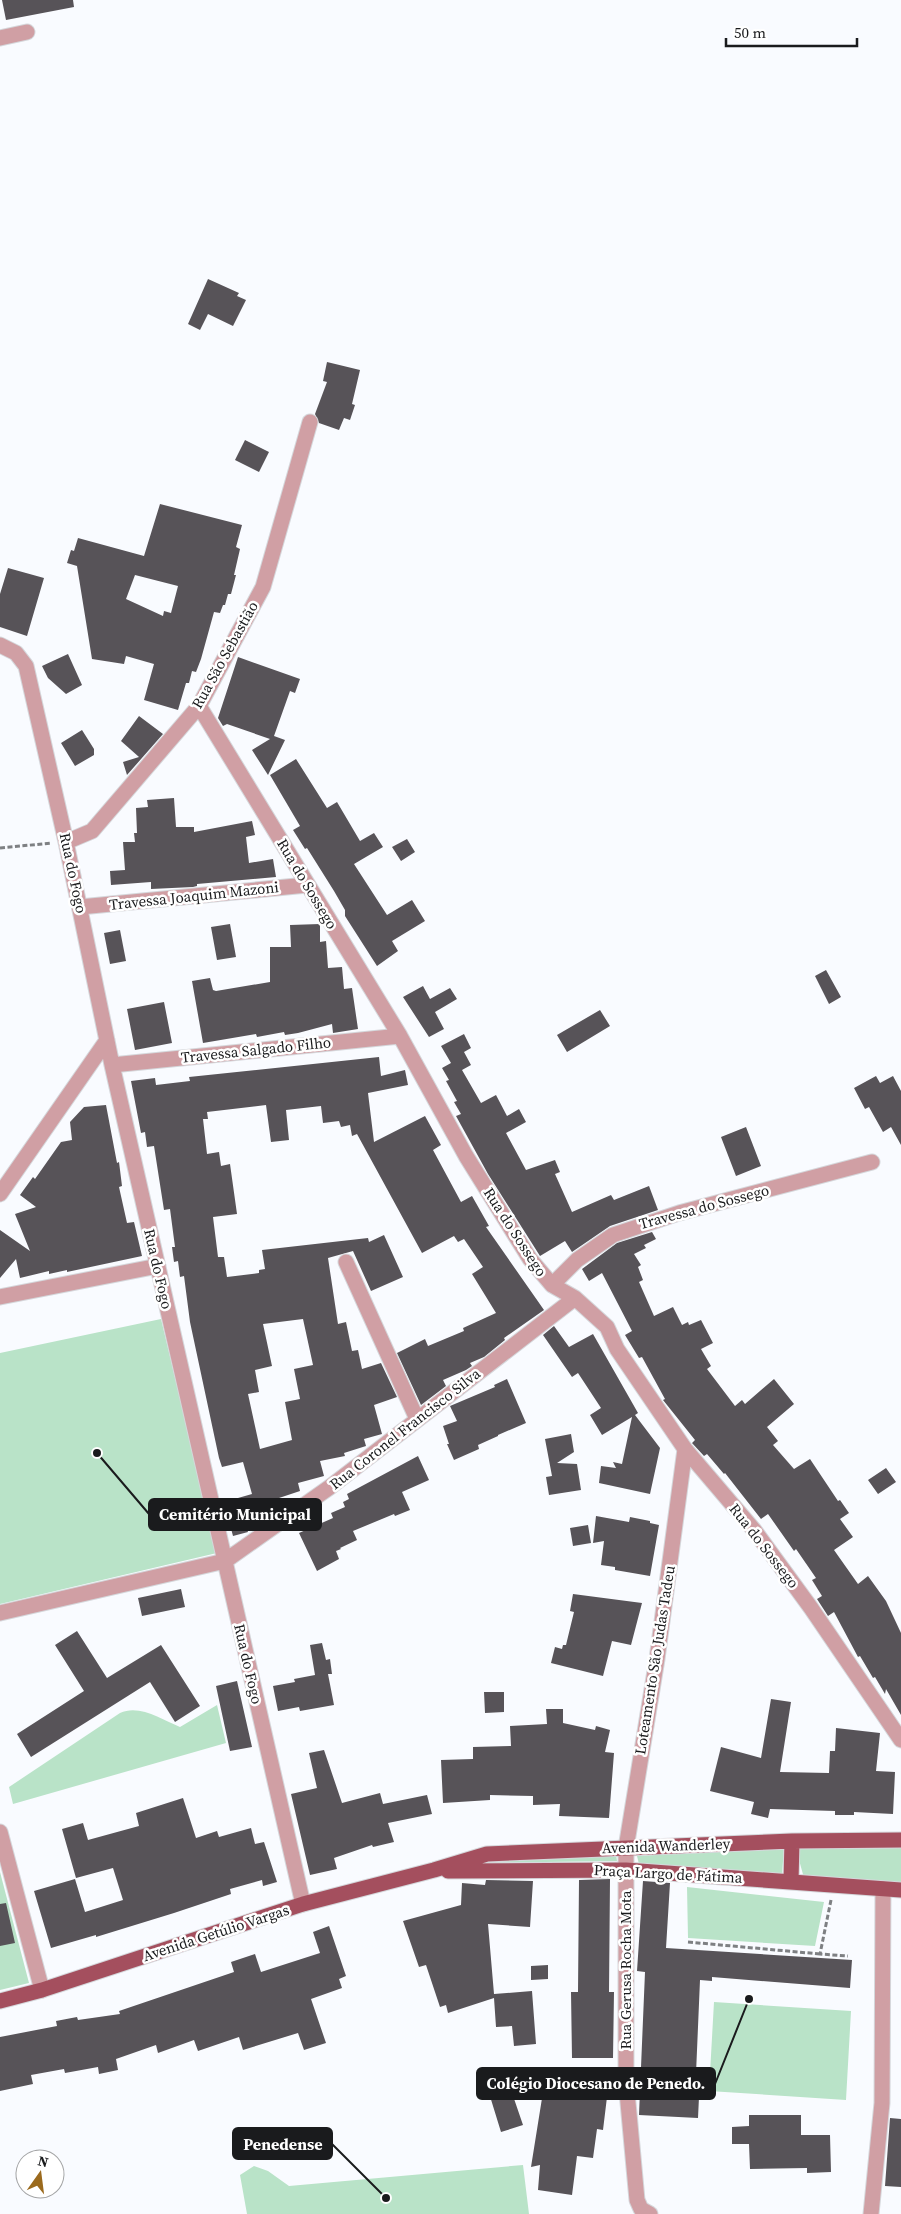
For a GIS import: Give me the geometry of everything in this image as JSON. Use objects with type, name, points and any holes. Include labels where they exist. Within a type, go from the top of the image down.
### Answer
[{"type":"main road","name":"Avenida Wanderley","points":[[434,1870],[487,1854],[792,1841],[901,1840]]},
{"type":"main road","points":[[791,1881],[792,1841]]},
{"type":"main road","name":"Avenida Getúlio Vargas","points":[[0,2001],[42,1990],[303,1904],[434,1870]]},
{"type":"main road","name":"Praça Largo de Fátima","points":[[434,1870],[626,1870],[901,1890]]},
{"type":"street","points":[[0,38],[27,32]]},
{"type":"street","name":"Rua São Sebastião","points":[[66,842],[92,831],[199,706],[262,587],[310,422]]},
{"type":"street","name":"Rua do Fogo","points":[[0,645],[16,653],[26,666],[66,842],[112,1064],[303,1904]]},
{"type":"street","name":"Rua do Sossego","points":[[199,706],[400,1036],[466,1156],[530,1259],[552,1285],[575,1298],[607,1327],[617,1348],[685,1449],[765,1546],[811,1608],[901,1740]]},
{"type":"street","name":"Travessa Joaquim Mazoni","points":[[80,907],[308,885]]},
{"type":"street","name":"Travessa Salgado Filho","points":[[112,1064],[400,1036]]},
{"type":"street","points":[[0,1194],[107,1040]]},
{"type":"street","name":"Travessa do Sossego","points":[[552,1285],[577,1260],[621,1231],[679,1213],[872,1162]]},
{"type":"street","points":[[346,1262],[417,1419]]},
{"type":"street","points":[[0,1297],[158,1266]]},
{"type":"street","name":"Rua Coronel Francisco Silva","points":[[0,1613],[225,1561],[330,1487],[575,1298]]},
{"type":"street","name":"Loteamento São Judas Tadeu","points":[[626,1870],[626,1848],[657,1659],[685,1449]]},
{"type":"street","points":[[0,1832],[42,1990]]},
{"type":"street","name":"Rua Gerusa Rocha Mota","points":[[626,1870],[626,2081],[637,2200],[641,2208],[650,2214]]},
{"type":"street","points":[[872,2214],[882,2103],[883,1889]]},
{"type":"street","points":[[532,2076],[626,2081]]},
{"type":"path","points":[[0,848],[66,842]]},
{"type":"path","points":[[820,1954],[834,1884]]},
{"type":"path","points":[[688,1942],[848,1956]]},
{"type":"green space","points":[[161,1319],[217,1553],[0,1604],[0,1353]]},
{"type":"green space","points":[[217,1705],[226,1743],[13,1804],[9,1787],[120,1713],[135,1710],[158,1717],[180,1727]]},
{"type":"green space","points":[[784,1847],[782,1875],[639,1864],[637,1856]]},
{"type":"green space","points":[[901,1848],[901,1884],[804,1878],[796,1849]]},
{"type":"green space","points":[[616,1854],[617,1861],[481,1863]]},
{"type":"green space","points":[[0,1872],[29,1983],[0,1990]]},
{"type":"green space","points":[[687,1887],[824,1902],[815,1946],[688,1938]]},
{"type":"green space","points":[[714,2002],[851,2011],[846,2100],[709,2091]]},
{"type":"green space","points":[[523,2165],[529,2214],[247,2214],[240,2175],[254,2166],[268,2171],[289,2186]]},
{"type":"building","points":[[2,0],[73,0],[74,7],[6,20]]},
{"type":"building","points":[[208,279],[239,293],[237,296],[246,300],[233,326],[208,314],[200,330],[188,324]]},
{"type":"building","points":[[327,362],[360,370],[352,404],[355,405],[350,420],[344,418],[339,430],[319,423],[315,414],[327,382],[323,381]]},
{"type":"building","points":[[245,440],[269,452],[259,472],[235,460]]},
{"type":"building","points":[[160,504],[242,525],[236,547],[240,549],[231,594],[228,594],[225,605],[223,605],[220,613],[214,612],[201,659],[196,672],[192,671],[189,683],[186,683],[178,710],[144,700],[154,664],[126,656],[124,664],[92,659],[77,566],[67,563],[71,550],[74,551],[78,538],[144,556]],"holes":[[[135,575],[178,586],[171,613],[164,611],[163,616],[126,599]]]},
{"type":"building","points":[[8,568],[44,578],[27,636],[0,627],[0,594]]},
{"type":"building","points":[[68,654],[82,685],[66,694],[48,678],[42,666]]},
{"type":"building","points":[[238,657],[300,679],[295,693],[290,691],[274,736],[285,740],[268,775],[252,750],[270,739],[227,724],[223,726],[218,718]]},
{"type":"building","points":[[139,716],[163,734],[127,775],[123,762],[139,757],[121,741]]},
{"type":"building","points":[[82,730],[94,749],[94,755],[75,766],[61,743]]},
{"type":"building","points":[[296,759],[327,808],[337,802],[360,841],[374,833],[383,847],[354,864],[387,915],[412,900],[425,921],[392,941],[398,951],[377,966],[345,916],[345,910],[334,891],[307,848],[305,849],[293,830],[300,826],[270,775]]},
{"type":"building","points":[[174,798],[176,827],[194,827],[194,832],[252,821],[255,835],[246,837],[249,863],[273,859],[276,877],[197,884],[197,886],[193,887],[151,889],[151,882],[111,885],[110,871],[125,870],[123,842],[135,842],[134,833],[137,833],[136,808],[148,807],[147,800]]},
{"type":"building","points":[[407,839],[415,852],[401,861],[392,847]]},
{"type":"building","points":[[230,924],[236,957],[217,960],[211,927]]},
{"type":"building","points":[[320,924],[320,942],[326,941],[328,968],[342,967],[344,989],[352,988],[358,1029],[333,1033],[332,1024],[285,1035],[284,1032],[257,1037],[256,1034],[203,1043],[192,981],[210,978],[213,990],[216,991],[270,982],[270,947],[291,947],[290,925]]},
{"type":"building","points":[[120,930],[126,961],[110,964],[104,933]]},
{"type":"building","points":[[826,970],[841,997],[829,1004],[815,976]]},
{"type":"building","points":[[423,986],[430,999],[450,988],[457,999],[435,1012],[444,1029],[429,1037],[403,997]]},
{"type":"building","points":[[164,1002],[172,1043],[135,1050],[127,1009]]},
{"type":"building","points":[[600,1010],[610,1026],[567,1052],[557,1035]]},
{"type":"building","points":[[464,1034],[471,1048],[464,1052],[471,1065],[462,1070],[481,1103],[496,1095],[507,1116],[519,1109],[526,1122],[506,1133],[526,1170],[555,1160],[560,1172],[555,1174],[572,1212],[611,1195],[614,1200],[649,1186],[658,1210],[610,1226],[572,1252],[565,1241],[540,1256],[488,1174],[456,1116],[461,1114],[454,1102],[457,1101],[446,1081],[449,1080],[442,1068],[451,1063],[441,1046]]},
{"type":"building","points":[[379,1057],[381,1076],[405,1070],[408,1085],[368,1093],[374,1142],[425,1116],[441,1145],[433,1150],[461,1202],[472,1196],[489,1226],[486,1227],[544,1310],[504,1338],[505,1340],[484,1357],[470,1363],[472,1366],[443,1380],[446,1386],[421,1405],[397,1353],[425,1339],[428,1346],[464,1331],[463,1328],[496,1313],[472,1274],[483,1267],[464,1239],[458,1242],[454,1236],[422,1253],[357,1134],[352,1136],[350,1125],[341,1127],[339,1121],[323,1123],[321,1106],[286,1110],[289,1140],[271,1142],[266,1105],[207,1112],[208,1119],[203,1119],[207,1154],[219,1152],[221,1166],[230,1164],[237,1214],[213,1217],[218,1257],[224,1257],[227,1277],[259,1273],[259,1270],[265,1269],[262,1250],[368,1238],[369,1242],[384,1235],[403,1277],[371,1291],[353,1251],[328,1258],[338,1324],[346,1322],[352,1351],[358,1350],[362,1369],[381,1363],[397,1397],[374,1405],[382,1434],[364,1439],[366,1446],[344,1453],[345,1456],[320,1461],[324,1476],[298,1483],[300,1491],[273,1500],[276,1511],[244,1520],[248,1532],[233,1536],[224,1502],[252,1494],[243,1462],[222,1467],[219,1458],[190,1322],[184,1276],[180,1277],[178,1261],[174,1262],[172,1247],[175,1247],[170,1209],[164,1210],[154,1146],[147,1147],[145,1132],[141,1133],[131,1081],[155,1078],[156,1085],[190,1081],[189,1077]],"holes":[[[303,1319],[313,1365],[294,1369],[300,1399],[285,1402],[292,1440],[260,1449],[248,1394],[259,1392],[255,1370],[272,1366],[263,1324]]]},
{"type":"building","points":[[876,1076],[880,1083],[893,1076],[901,1091],[901,1145],[891,1127],[883,1132],[869,1107],[865,1109],[854,1088]]},
{"type":"building","points":[[106,1105],[117,1163],[119,1162],[122,1186],[119,1187],[127,1223],[134,1222],[142,1256],[67,1272],[67,1270],[49,1274],[49,1271],[20,1278],[16,1259],[0,1278],[0,1230],[30,1251],[15,1214],[36,1207],[20,1195],[33,1177],[35,1179],[61,1142],[72,1140],[70,1122],[84,1107]]},
{"type":"building","points":[[746,1127],[761,1166],[736,1176],[721,1137]]},
{"type":"building","points":[[652,1232],[656,1239],[644,1245],[646,1248],[634,1254],[641,1265],[638,1267],[643,1280],[639,1282],[654,1316],[673,1307],[682,1325],[688,1322],[689,1325],[701,1320],[713,1343],[701,1349],[711,1366],[707,1369],[735,1406],[742,1400],[745,1404],[774,1379],[794,1404],[767,1427],[778,1441],[773,1445],[794,1469],[810,1459],[838,1501],[840,1500],[849,1513],[840,1519],[853,1537],[834,1550],[858,1584],[868,1576],[886,1601],[901,1633],[901,1715],[886,1689],[885,1694],[860,1656],[858,1657],[834,1612],[828,1616],[817,1599],[822,1596],[812,1580],[816,1578],[796,1549],[794,1551],[768,1514],[761,1519],[725,1473],[707,1454],[704,1456],[692,1443],[695,1440],[663,1400],[665,1399],[642,1357],[639,1358],[625,1335],[632,1331],[602,1273],[589,1281],[582,1269],[617,1243]]},
{"type":"building","points":[[554,1326],[569,1347],[593,1334],[638,1413],[635,1415],[660,1448],[650,1494],[599,1483],[601,1466],[616,1468],[613,1462],[622,1464],[632,1417],[602,1435],[590,1415],[601,1408],[578,1373],[572,1377],[543,1335]]},
{"type":"building","points":[[507,1379],[526,1423],[478,1445],[479,1449],[454,1460],[447,1444],[449,1444],[443,1426],[457,1421],[450,1406],[495,1387],[494,1385]]},
{"type":"building","points":[[571,1434],[574,1452],[557,1463],[577,1464],[581,1490],[549,1495],[546,1477],[552,1476],[545,1439]]},
{"type":"building","points":[[418,1456],[429,1480],[402,1492],[410,1510],[395,1516],[394,1514],[353,1531],[357,1540],[336,1551],[339,1559],[317,1571],[299,1533],[333,1518],[331,1513],[345,1507],[343,1502],[349,1499],[347,1494]]},
{"type":"building","points":[[886,1468],[896,1482],[878,1494],[868,1480]]},
{"type":"building","points":[[596,1516],[629,1522],[630,1517],[659,1525],[650,1576],[615,1570],[615,1567],[601,1565],[604,1541],[593,1543]]},
{"type":"building","points":[[588,1525],[591,1543],[573,1546],[570,1528]]},
{"type":"building","points":[[181,1589],[185,1607],[142,1616],[138,1598]]},
{"type":"building","points":[[573,1594],[642,1603],[631,1645],[612,1641],[603,1676],[551,1663],[555,1647],[562,1649],[563,1645],[566,1645],[574,1612],[570,1611]]},
{"type":"building","points":[[77,1631],[107,1678],[161,1645],[200,1706],[175,1722],[150,1682],[31,1757],[17,1734],[84,1691],[55,1645]]},
{"type":"building","points":[[322,1643],[326,1660],[330,1659],[332,1674],[328,1674],[334,1705],[300,1711],[299,1707],[278,1711],[273,1686],[295,1682],[294,1679],[315,1675],[310,1645]]},
{"type":"building","points":[[237,1681],[252,1747],[230,1751],[216,1686]]},
{"type":"building","points":[[484,1692],[504,1692],[504,1712],[485,1713]]},
{"type":"building","points":[[771,1699],[791,1702],[780,1772],[829,1773],[830,1751],[835,1751],[836,1728],[880,1733],[876,1771],[895,1772],[893,1814],[854,1812],[854,1815],[835,1815],[835,1811],[770,1809],[768,1818],[751,1814],[754,1802],[710,1791],[721,1747],[761,1758]]},
{"type":"building","points":[[546,1709],[563,1709],[563,1723],[595,1730],[596,1726],[610,1730],[605,1752],[614,1753],[609,1818],[559,1816],[560,1804],[533,1805],[533,1796],[490,1795],[490,1800],[443,1803],[441,1760],[473,1759],[473,1747],[511,1746],[510,1726],[547,1724]]},
{"type":"building","points":[[324,1750],[342,1803],[380,1793],[383,1804],[427,1795],[432,1814],[388,1823],[394,1842],[373,1847],[372,1845],[334,1858],[337,1869],[310,1875],[291,1794],[317,1788],[309,1753]]},
{"type":"building","points":[[183,1798],[196,1838],[217,1831],[219,1837],[251,1828],[255,1844],[264,1842],[277,1882],[263,1886],[262,1880],[230,1889],[231,1894],[174,1913],[96,1937],[96,1935],[51,1948],[34,1891],[75,1879],[85,1912],[123,1900],[113,1868],[76,1878],[62,1829],[83,1823],[88,1840],[139,1826],[136,1813]]},
{"type":"building","points":[[610,1879],[609,1992],[614,1992],[613,2058],[572,2058],[571,1992],[578,1992],[579,1880]]},
{"type":"building","points":[[486,1880],[533,1881],[530,1927],[488,1924],[494,1994],[532,1991],[536,2044],[514,2046],[512,2026],[496,2027],[494,1998],[448,2013],[446,2005],[440,2007],[426,1965],[419,1967],[403,1921],[461,1905],[462,1883],[485,1885]]},
{"type":"building","points":[[643,1881],[670,1883],[666,1948],[852,1960],[850,1988],[712,1977],[712,1981],[700,1980],[695,2097],[699,2097],[698,2118],[639,2115],[645,1972],[637,1971]]},
{"type":"building","points":[[6,1903],[15,1943],[0,1946],[0,1904]]},
{"type":"building","points":[[329,1926],[346,1976],[339,1979],[342,1988],[311,1999],[326,2043],[304,2050],[298,2033],[243,2050],[239,2037],[198,2051],[194,2040],[158,2053],[156,2045],[116,2059],[118,2070],[99,2074],[98,2067],[65,2073],[64,2069],[31,2075],[33,2084],[0,2091],[0,2037],[57,2026],[56,2021],[77,2017],[78,2020],[120,2014],[119,2011],[234,1972],[231,1962],[255,1954],[261,1972],[320,1953],[313,1932]]},
{"type":"building","points":[[548,1965],[548,1979],[531,1980],[531,1966]]},
{"type":"building","points":[[510,2087],[523,2125],[501,2132],[489,2093]]},
{"type":"building","points":[[543,2092],[591,2100],[592,2095],[607,2097],[603,2130],[597,2129],[593,2158],[577,2156],[572,2195],[538,2190],[540,2165],[531,2167]]},
{"type":"building","points":[[749,2115],[801,2115],[801,2135],[830,2135],[831,2172],[807,2173],[807,2168],[750,2169],[749,2144],[732,2144],[732,2127],[749,2126]]},
{"type":"building","points":[[890,2118],[901,2119],[901,2187],[885,2186]]},
{"type":"place","name":"Cemitério Municipal","points":[[97,1453]]},
{"type":"place","name":"Colégio Diocesano de Penedo.","points":[[749,1999]]},
{"type":"place","name":"Penedense","points":[[386,2198]]}]
